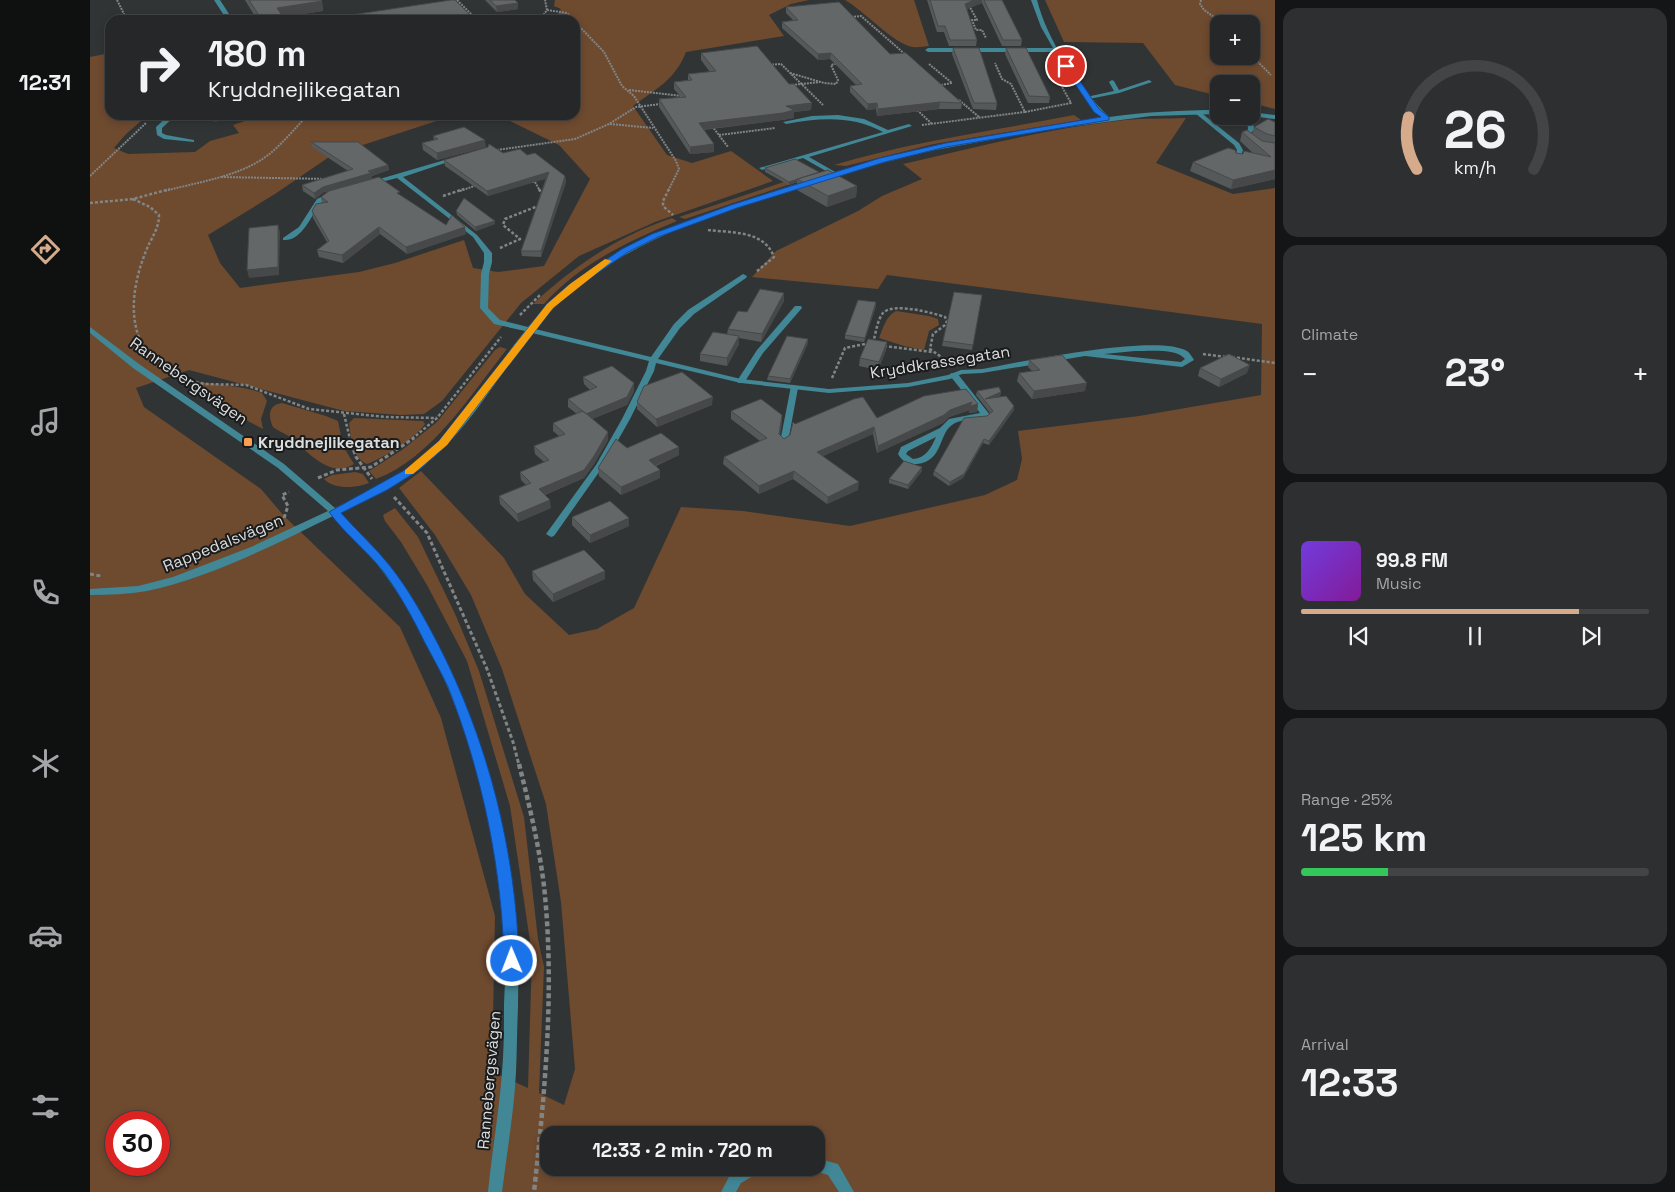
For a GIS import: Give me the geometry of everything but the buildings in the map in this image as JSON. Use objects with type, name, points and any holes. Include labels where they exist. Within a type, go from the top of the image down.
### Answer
[{"type":"street","points":[[217,0],[227,15]]},
{"type":"street","points":[[1034,0],[1055,50],[1097,110],[1107,118]]},
{"type":"street","points":[[928,50],[1055,50]]},
{"type":"street","points":[[1112,82],[1117,92]]},
{"type":"street","points":[[1088,97],[1117,92],[1149,82]]},
{"type":"street","points":[[1197,112],[1237,144],[1240,150],[1237,160]]},
{"type":"street","points":[[334,512],[415,468],[443,443],[550,306],[625,250],[655,236],[688,223],[835,174],[946,145],[1107,118],[1210,112]]},
{"type":"street","points":[[786,122],[834,116],[855,118],[875,124],[886,131]]},
{"type":"street","points":[[1260,116],[1275,117]]},
{"type":"street","points":[[168,120],[160,127],[159,134],[164,137],[192,141]]},
{"type":"street","points":[[1251,125],[1251,129],[1246,136],[1262,147],[1275,149]]},
{"type":"street","points":[[762,168],[886,131],[909,126]]},
{"type":"street","points":[[360,186],[462,156]]},
{"type":"street","points":[[802,156],[835,174]]},
{"type":"street","points":[[398,176],[475,236],[488,253]]},
{"type":"street","points":[[285,239],[302,228],[319,200],[345,190]]},
{"type":"street","name":"Kryddkrassegatan","points":[[488,253],[484,308],[497,322],[742,381],[829,391],[908,385],[957,374],[1084,354],[1118,350],[1180,351],[1188,356],[1190,360],[1182,365],[1084,354]]},
{"type":"street","points":[[551,534],[600,465],[630,411],[650,371],[653,360],[677,326],[690,312],[743,276]]},
{"type":"street","points":[[742,381],[760,352],[798,308]]},
{"type":"street","name":"Rannebergsvägen","points":[[90,329],[136,366],[248,442],[304,484],[334,512],[386,569],[416,614],[453,685],[474,741],[485,779],[500,847],[511,929],[512,977],[509,1074],[495,1192]]},
{"type":"street","points":[[943,430],[937,446],[928,458],[920,462],[911,462],[902,454],[904,449],[943,430],[952,421],[986,415],[957,374]]},
{"type":"street","points":[[784,442],[794,388]]},
{"type":"street","name":"Rappedalsvägen","points":[[90,592],[117,592],[153,587],[188,576],[262,546],[334,512]]},
{"type":"street","points":[[825,1167],[833,1169],[847,1192]]},
{"type":"street","points":[[728,1192],[736,1178],[739,1176]]},
{"type":"path","points":[[117,0],[124,15]]},
{"type":"path","points":[[457,0],[472,15]]},
{"type":"path","points":[[544,15],[547,10],[545,0]]},
{"type":"path","points":[[966,0],[977,20],[972,20],[976,30],[982,30],[1002,79],[1011,84],[1025,112]]},
{"type":"path","points":[[1201,0],[1200,4],[1204,10],[1211,15]]},
{"type":"path","points":[[547,10],[567,13],[569,15]]},
{"type":"path","points":[[843,18],[861,16],[906,55]]},
{"type":"path","points":[[580,29],[596,42],[604,52],[622,86],[628,90],[641,106],[680,169],[663,201],[663,206],[675,216],[668,219]]},
{"type":"path","points":[[898,56],[917,54],[928,50]]},
{"type":"path","points":[[909,126],[1025,112],[1071,103],[1056,74],[1051,71],[1039,50]]},
{"type":"path","points":[[917,54],[952,83],[941,85],[948,90]]},
{"type":"path","points":[[790,73],[799,73],[831,85],[836,84],[838,80],[831,65],[840,62]]},
{"type":"path","points":[[762,65],[781,64],[834,116]]},
{"type":"path","points":[[1260,65],[1271,75]]},
{"type":"path","points":[[791,85],[821,82]]},
{"type":"path","points":[[628,90],[690,96]]},
{"type":"path","points":[[954,96],[980,118]]},
{"type":"path","points":[[493,150],[575,139],[609,124],[641,106],[667,104]]},
{"type":"path","points":[[913,106],[932,124]]},
{"type":"path","points":[[90,203],[133,199],[218,177],[251,165],[266,157],[303,120]]},
{"type":"path","points":[[90,176],[148,121]]},
{"type":"path","points":[[709,121],[728,147]]},
{"type":"path","points":[[719,135],[780,128],[786,122]]},
{"type":"path","points":[[609,124],[654,128]]},
{"type":"path","points":[[218,177],[331,179],[345,190]]},
{"type":"path","points":[[527,181],[535,182],[544,199]]},
{"type":"path","points":[[429,200],[482,184]]},
{"type":"path","points":[[133,199],[159,215],[159,224],[146,252],[132,304],[142,345],[145,352],[151,356]]},
{"type":"path","points":[[488,253],[520,239],[503,225],[505,219],[542,204]]},
{"type":"path","points":[[688,223],[704,230],[752,236],[773,250],[774,258],[752,275],[743,276]]},
{"type":"path","points":[[282,523],[288,511],[288,504],[282,495],[337,470],[370,467],[422,433],[437,418],[510,325],[540,294]]},
{"type":"path","points":[[875,342],[874,339],[883,313],[887,310],[897,308],[928,312],[945,317],[947,321],[945,326],[933,334],[930,343],[932,352]]},
{"type":"path","points":[[829,391],[829,384],[846,348],[859,343],[875,342],[901,349],[932,352],[957,374]]},
{"type":"path","points":[[1180,351],[1275,363]]},
{"type":"path","points":[[168,368],[191,381],[204,384],[246,384],[309,409],[386,417],[437,418]]},
{"type":"path","points":[[90,574],[109,576]]},
{"type":"shaded area","points":[[555,0],[809,0],[791,4],[769,15],[784,36],[686,52],[682,62],[670,77],[633,106],[667,155],[692,163],[731,151],[773,181],[655,222],[579,256],[521,303],[442,401],[424,414],[401,415],[344,411],[189,370],[136,388],[144,407],[261,489],[284,516],[400,627],[441,718],[495,916],[492,1072],[528,1088],[532,955],[510,806],[467,661],[427,585],[401,542],[385,521],[383,515],[395,508],[418,537],[456,616],[479,671],[524,817],[538,939],[544,967],[539,1093],[564,1105],[575,1069],[561,902],[546,804],[502,669],[471,595],[435,535],[399,488],[421,471],[504,558],[525,594],[569,635],[597,629],[634,608],[681,507],[743,511],[850,526],[985,495],[1017,480],[1022,459],[1018,431],[1139,416],[1261,395],[1262,324],[887,275],[878,289],[752,277],[776,251],[858,211],[882,196],[922,179],[903,164],[1013,139],[1097,123],[1140,119],[1186,118],[1156,163],[1233,194],[1275,188],[1275,1192],[90,1192],[90,57],[105,54],[105,120],[142,120],[114,148],[128,154],[195,152],[210,141],[239,133],[233,125],[248,120],[440,120],[332,155],[275,194],[208,235],[220,263],[240,288],[359,272],[395,263],[464,240],[473,268],[498,272],[544,266],[590,179],[559,145],[508,120],[580,120],[580,15],[556,15],[561,9],[554,6]]},
{"type":"shaded area","points":[[845,0],[914,0],[929,46],[915,47],[906,45],[888,34]]},
{"type":"shaded area","points":[[1045,0],[1275,0],[1275,109],[1260,105],[1260,75],[1210,75],[1210,94],[1175,85],[1143,43],[1064,42]]},
{"type":"shaded area","points":[[1074,115],[1081,120],[934,144],[846,166],[834,165],[893,149]]},
{"type":"shaded area","points":[[811,173],[812,177],[685,219],[679,217]]},
{"type":"shaded area","points":[[672,218],[677,221],[606,255],[573,277],[544,304],[533,304],[564,277],[615,243],[652,225]]},
{"type":"shaded area","points":[[896,311],[938,319],[939,325],[929,331],[924,350],[879,338],[887,319]]},
{"type":"shaded area","points":[[500,347],[507,349],[449,423],[415,456],[396,469],[376,479],[369,471],[402,450],[437,422],[495,350]]},
{"type":"shaded area","points":[[176,377],[262,393],[267,401],[261,419],[263,429],[240,417]]},
{"type":"shaded area","points":[[282,403],[338,421],[343,446],[354,464],[345,468],[327,466],[290,437],[273,427],[270,412],[274,406]]},
{"type":"shaded area","points":[[354,418],[423,421],[425,424],[399,447],[367,464],[358,457],[353,446],[349,423]]},
{"type":"shaded area","points":[[355,472],[363,474],[369,483],[346,487],[328,483],[324,479],[332,475]]},
{"type":"slow traffic","points":[[409,472],[443,443],[550,306],[573,286],[608,261]]},
{"type":"place","name":"Kryddnejlikegatan","points":[[248,442]]},
{"type":"route","points":[[512,961],[511,929],[500,847],[485,779],[474,741],[453,685],[416,614],[386,569],[334,512],[415,468],[443,443],[550,306],[573,286],[625,250],[676,227],[734,206],[882,160],[946,145],[1107,118],[1097,110],[1066,66]]}]
